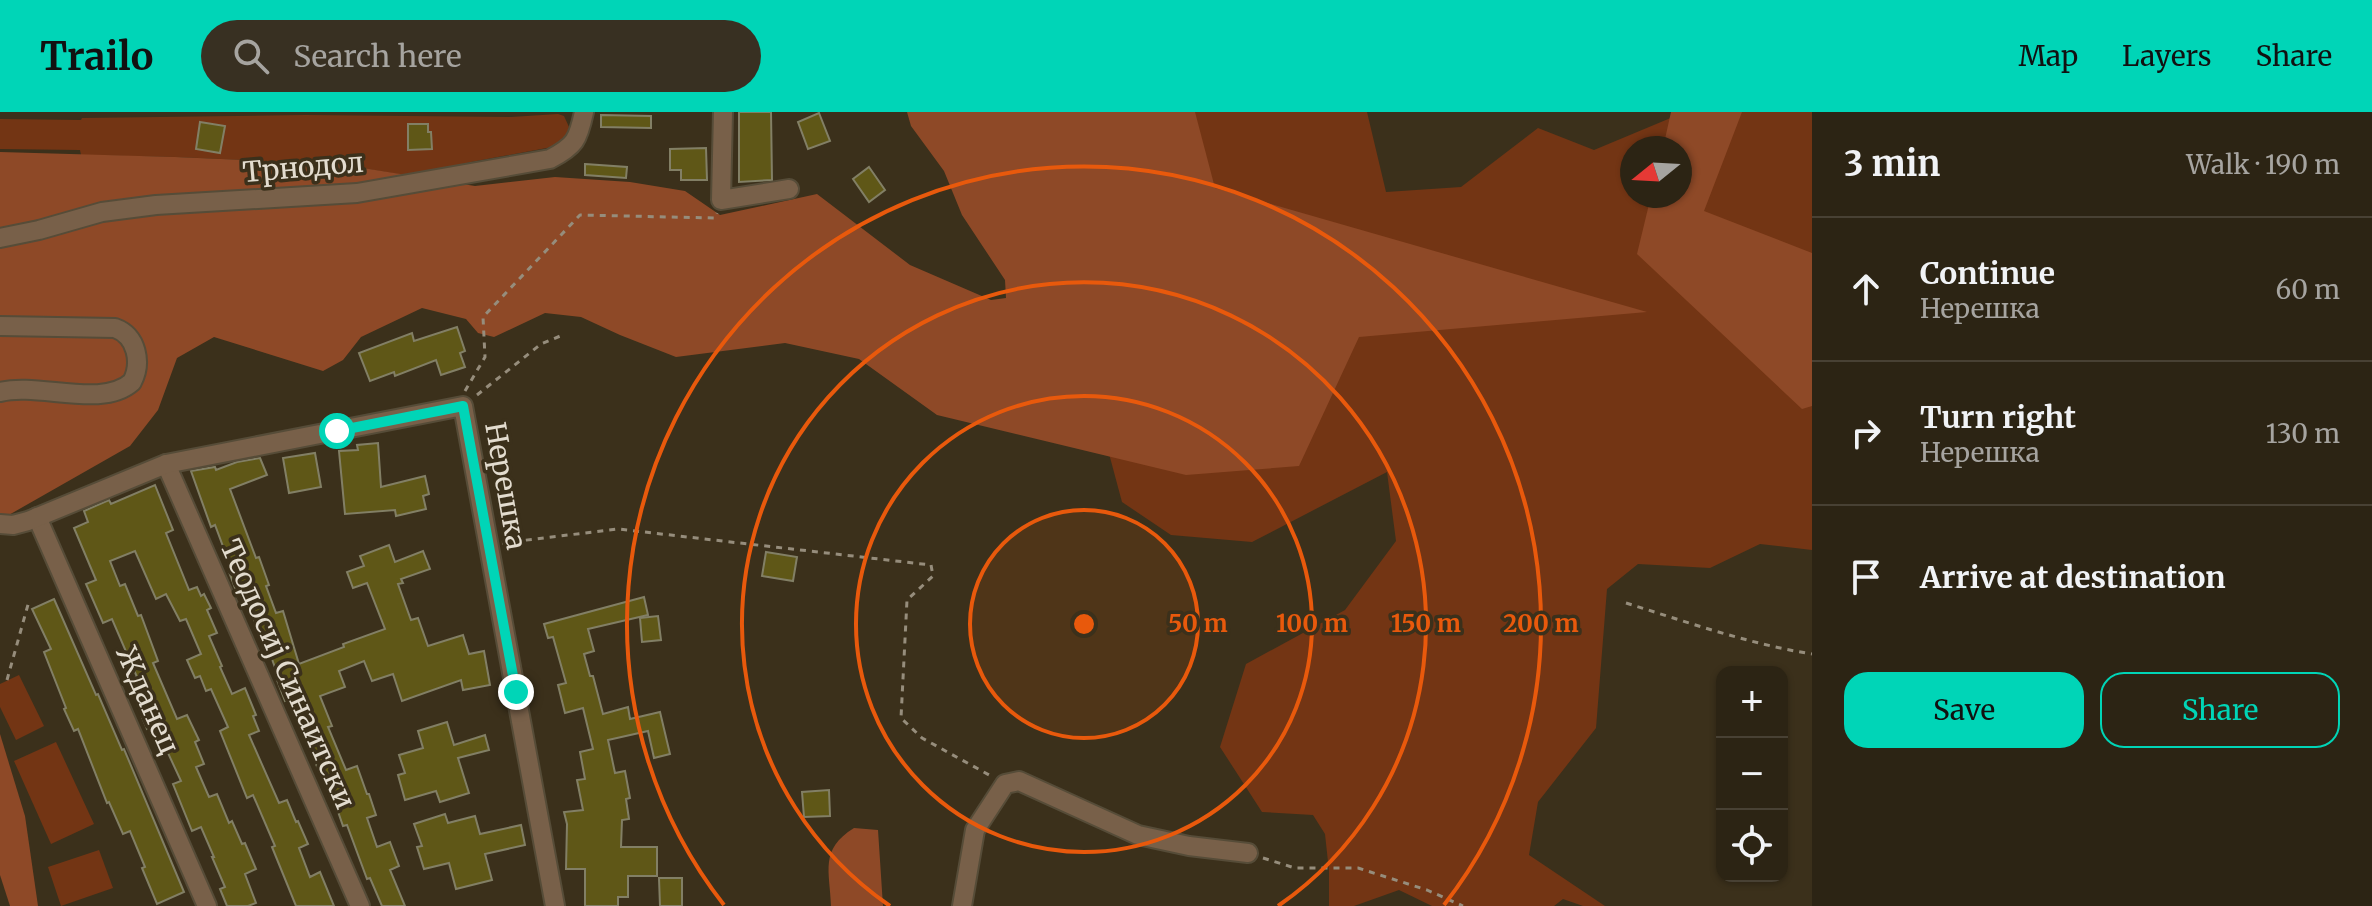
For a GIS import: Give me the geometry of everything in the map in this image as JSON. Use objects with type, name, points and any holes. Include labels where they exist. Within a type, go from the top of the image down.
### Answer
[{"type":"street","name":"Трнодол","points":[[0,238],[102,212],[156,205],[357,193],[550,159],[569,149],[579,133],[584,112]]},
{"type":"street","points":[[723,112],[721,200],[789,189]]},
{"type":"street","points":[[0,326],[115,328],[128,336],[137,363],[132,382],[116,391],[14,389],[0,392]]},
{"type":"street","name":"Нерешка","points":[[0,524],[13,525],[37,517],[166,464],[459,407],[555,906]]},
{"type":"street","name":"Теодосиј Синаитски","points":[[166,464],[360,906]]},
{"type":"street","name":"Жданец","points":[[37,517],[207,906]]},
{"type":"street","points":[[962,906],[975,830],[1005,784],[1019,781],[1138,835],[1189,846],[1248,853]]},
{"type":"path","points":[[459,407],[485,357],[483,317],[580,215],[715,218],[721,200]]},
{"type":"path","points":[[459,407],[541,344],[565,334]]},
{"type":"path","points":[[487,544],[618,529],[931,565],[933,576],[907,600],[901,718],[922,738],[1005,784]]},
{"type":"path","points":[[7,680],[29,601]]},
{"type":"path","points":[[1626,603],[1719,632],[1812,654]]},
{"type":"path","points":[[1248,853],[1295,868],[1358,868],[1427,890],[1463,906]]},
{"type":"shaded area","points":[[907,112],[1195,112],[1215,188],[1647,312],[1359,337],[1299,466],[1186,475],[937,415],[859,359],[785,343],[676,357],[581,317],[545,313],[494,337],[478,333],[466,319],[422,308],[361,337],[343,360],[323,371],[214,337],[177,358],[158,410],[130,446],[0,520],[0,152],[338,164],[475,186],[555,177],[630,182],[685,191],[720,215],[817,194],[910,265],[991,300],[1006,298],[1005,280],[962,215],[944,171],[911,126]]},
{"type":"shaded area","points":[[1077,112],[1367,112],[1386,192],[1461,187],[1538,128],[1594,150],[1620,139],[1620,208],[1692,208],[1692,136],[1628,136],[1685,112],[1812,112],[1812,550],[1760,544],[1710,568],[1638,564],[1607,589],[1596,728],[1538,802],[1529,855],[1605,906],[1583,906],[1563,899],[1554,906],[1432,906],[1399,890],[1354,906],[1329,906],[1325,834],[1313,815],[1262,812],[1220,747],[1246,664],[1345,610],[1396,541],[1387,472],[1252,542],[1171,535],[1122,502],[1086,368]]},
{"type":"shaded area","points":[[1671,112],[1742,112],[1704,211],[1812,253],[1812,406],[1802,409],[1637,254],[1648,208],[1692,208],[1692,136],[1666,136]]},
{"type":"shaded area","points":[[305,115],[511,117],[564,116],[569,127],[565,139],[552,147],[410,176],[338,164],[81,155],[80,150],[0,149],[0,119]]},
{"type":"shaded area","points":[[19,675],[44,726],[16,740],[0,707],[0,684]]},
{"type":"shaded area","points":[[0,734],[25,816],[38,906],[10,906],[0,875]]},
{"type":"shaded area","points":[[56,742],[94,824],[51,844],[14,761]]},
{"type":"shaded area","points":[[854,828],[878,830],[883,906],[831,906],[831,853],[843,836]]},
{"type":"shaded area","points":[[99,850],[113,888],[61,906],[48,867]]},
{"type":"building","points":[[739,112],[771,112],[772,180],[739,182]]},
{"type":"building","points":[[819,113],[830,141],[808,149],[798,122]]},
{"type":"building","points":[[601,115],[651,116],[651,128],[601,127]]},
{"type":"building","points":[[200,122],[225,126],[220,153],[196,149]]},
{"type":"building","points":[[408,124],[428,124],[432,149],[408,150]]},
{"type":"building","points":[[706,148],[707,180],[681,180],[681,170],[670,170],[670,149]]},
{"type":"building","points":[[585,164],[627,167],[626,178],[585,175]]},
{"type":"building","points":[[869,167],[885,190],[869,202],[853,179]]},
{"type":"building","points":[[457,327],[465,351],[460,353],[465,367],[441,375],[436,360],[395,376],[394,372],[370,381],[359,353],[412,333],[414,341]]},
{"type":"building","points":[[378,443],[381,487],[425,476],[429,494],[423,496],[426,509],[396,516],[395,510],[345,514],[339,451],[358,450],[357,445]]},
{"type":"building","points":[[315,453],[321,487],[289,493],[283,458]]},
{"type":"building","points":[[260,458],[267,475],[230,489],[256,558],[259,557],[276,613],[283,611],[299,664],[385,629],[367,583],[353,588],[347,572],[364,566],[360,556],[389,545],[395,562],[423,551],[430,569],[401,579],[403,583],[398,584],[411,620],[418,618],[428,646],[463,635],[469,654],[484,651],[490,685],[463,690],[461,680],[402,701],[393,674],[372,681],[364,661],[339,671],[345,687],[320,696],[332,726],[328,727],[346,770],[357,766],[369,794],[376,815],[367,818],[377,847],[390,842],[399,866],[390,870],[405,906],[382,906],[370,878],[367,879],[347,825],[343,826],[323,768],[318,769],[290,699],[285,701],[267,645],[264,646],[244,594],[238,596],[215,525],[211,527],[191,471],[215,467],[216,470]]},
{"type":"building","points":[[155,485],[173,530],[166,533],[189,590],[197,587],[211,608],[207,610],[217,633],[209,636],[220,667],[232,694],[245,688],[259,731],[249,735],[279,803],[287,800],[308,844],[299,848],[310,877],[320,872],[334,906],[296,906],[253,795],[247,798],[220,731],[228,727],[211,689],[206,691],[200,676],[195,678],[187,660],[201,654],[186,619],[180,621],[166,594],[156,599],[135,551],[110,561],[120,586],[125,584],[138,616],[141,615],[158,661],[153,663],[177,719],[187,715],[199,740],[195,742],[204,764],[196,767],[209,797],[217,794],[229,823],[232,821],[242,844],[245,843],[256,869],[245,874],[256,903],[227,906],[220,889],[225,887],[201,827],[192,831],[173,784],[181,781],[155,725],[147,729],[130,680],[137,677],[112,619],[103,623],[86,584],[96,580],[74,528],[88,522],[84,511],[109,500],[111,504]]},
{"type":"building","points":[[766,552],[797,557],[793,581],[762,576]]},
{"type":"building","points":[[644,597],[648,615],[588,629],[594,651],[584,654],[603,714],[628,707],[630,719],[660,712],[670,754],[654,758],[648,731],[608,740],[615,773],[625,771],[630,798],[626,799],[629,819],[622,820],[621,847],[657,847],[657,876],[628,876],[628,897],[618,897],[618,906],[585,906],[585,869],[566,869],[567,824],[564,812],[583,810],[577,780],[585,779],[580,752],[593,749],[583,708],[565,713],[558,685],[566,683],[553,637],[548,638],[544,624]]},
{"type":"building","points":[[54,599],[96,695],[124,749],[184,892],[157,904],[130,831],[123,834],[107,803],[78,729],[74,731],[64,709],[44,652],[51,649],[32,609]]},
{"type":"building","points":[[658,616],[661,640],[642,642],[640,618]]},
{"type":"building","points":[[447,722],[454,745],[485,735],[489,750],[458,758],[469,793],[440,802],[436,791],[405,800],[398,775],[405,773],[399,755],[423,748],[418,731]]},
{"type":"building","points":[[829,790],[830,816],[804,817],[802,792]]},
{"type":"building","points":[[445,814],[448,823],[475,816],[480,834],[521,825],[525,845],[485,854],[492,880],[456,889],[449,863],[424,869],[417,847],[422,846],[414,824]]},
{"type":"building","points":[[659,878],[682,878],[682,906],[660,906]]},
{"type":"route","points":[[337,431],[463,406],[516,692]]}]
